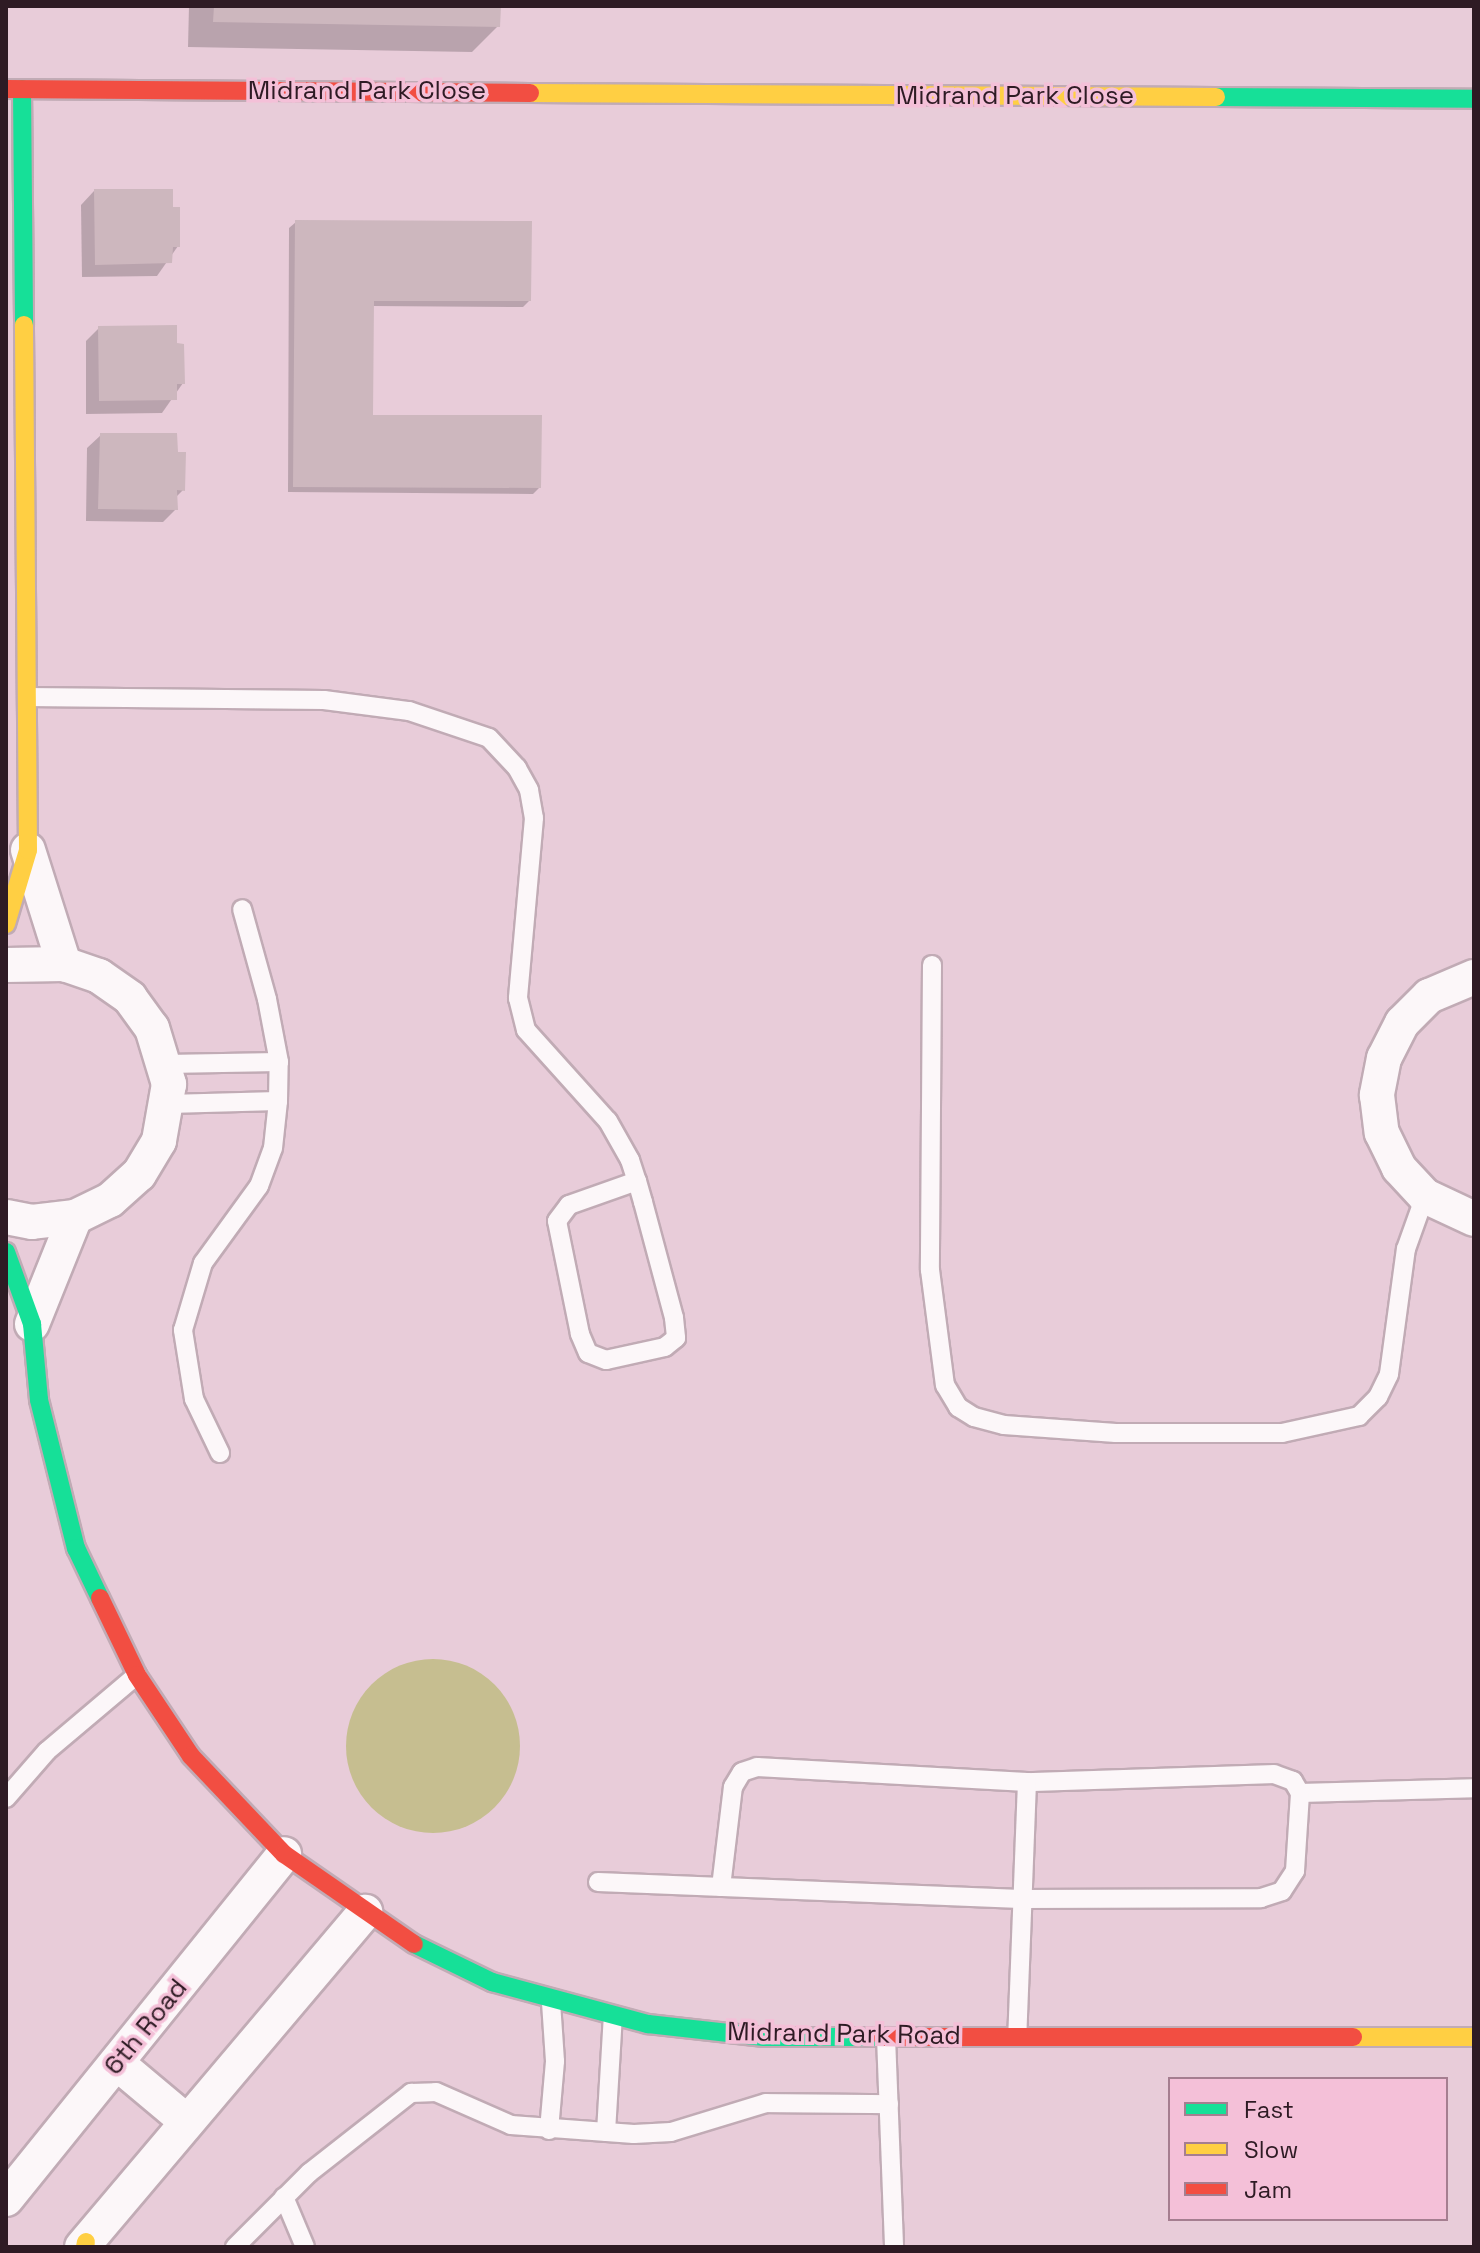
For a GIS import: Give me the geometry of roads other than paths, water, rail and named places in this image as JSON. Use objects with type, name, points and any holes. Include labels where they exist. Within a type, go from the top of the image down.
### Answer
[{"type":"street","name":"Midrand Park Close","points":[[64,964],[28,850],[19,678],[14,89],[1474,99]]},
{"type":"street","name":"Midrand Park Close","points":[[6,924],[28,850]]},
{"type":"street","points":[[6,965],[64,964],[99,976],[130,998],[152,1028],[166,1064],[168,1104],[159,1141],[139,1174],[110,1200],[75,1217],[32,1222],[6,1217]]},
{"type":"street","points":[[1474,977],[1429,996],[1402,1023],[1384,1058],[1377,1095],[1382,1133],[1399,1168],[1425,1196],[1474,1219]]},
{"type":"street","name":"Midrand Park Road","points":[[32,1324],[75,1217]]},
{"type":"street","name":"Midrand Park Road","points":[[6,1252],[32,1324],[39,1400],[76,1548],[137,1675],[191,1756],[284,1854],[365,1912],[438,1957],[492,1982],[551,2000],[613,2015],[764,2037],[1474,2037]]},
{"type":"street","name":"6th Road","points":[[6,2199],[118,2064],[284,1854]]},
{"type":"street","points":[[84,2245],[365,1912]]},
{"type":"street","points":[[118,2064],[187,2122]]},
{"type":"lane","points":[[19,678],[324,700],[409,711],[489,738],[517,768],[529,790],[534,818],[518,998],[526,1030],[608,1121],[637,1181],[676,1338],[653,1353],[606,1360],[588,1353],[580,1334],[557,1221],[569,1205],[637,1181]]},
{"type":"lane","points":[[220,1453],[194,1399],[183,1330],[203,1263],[259,1186],[273,1148],[278,1101],[279,1062],[242,909]]},
{"type":"lane","points":[[932,965],[930,1270],[945,1385],[958,1407],[974,1417],[1004,1425],[1116,1433],[1282,1433],[1359,1416],[1378,1397],[1389,1374],[1406,1249],[1425,1196]]},
{"type":"lane","points":[[166,1064],[279,1062]]},
{"type":"lane","points":[[168,1104],[278,1101]]},
{"type":"lane","points":[[6,1798],[47,1751],[137,1675]]},
{"type":"lane","points":[[598,1882],[721,1887],[1021,1899],[1261,1898],[1282,1891],[1295,1871],[1300,1793],[1293,1781],[1274,1774],[1027,1782],[757,1767],[742,1772],[733,1787],[721,1887]]},
{"type":"lane","points":[[1017,2037],[1027,1782]]},
{"type":"lane","points":[[1300,1793],[1474,1788]]},
{"type":"lane","points":[[549,2130],[555,2061],[551,2000]]},
{"type":"lane","points":[[606,2132],[613,2015]]},
{"type":"lane","points":[[886,2037],[894,2247]]},
{"type":"lane","points":[[235,2247],[284,2197],[359,2131],[401,2098],[421,2091],[511,2125],[606,2132],[671,2132],[766,2103],[889,2104]]},
{"type":"lane","points":[[284,2197],[305,2247]]}]
